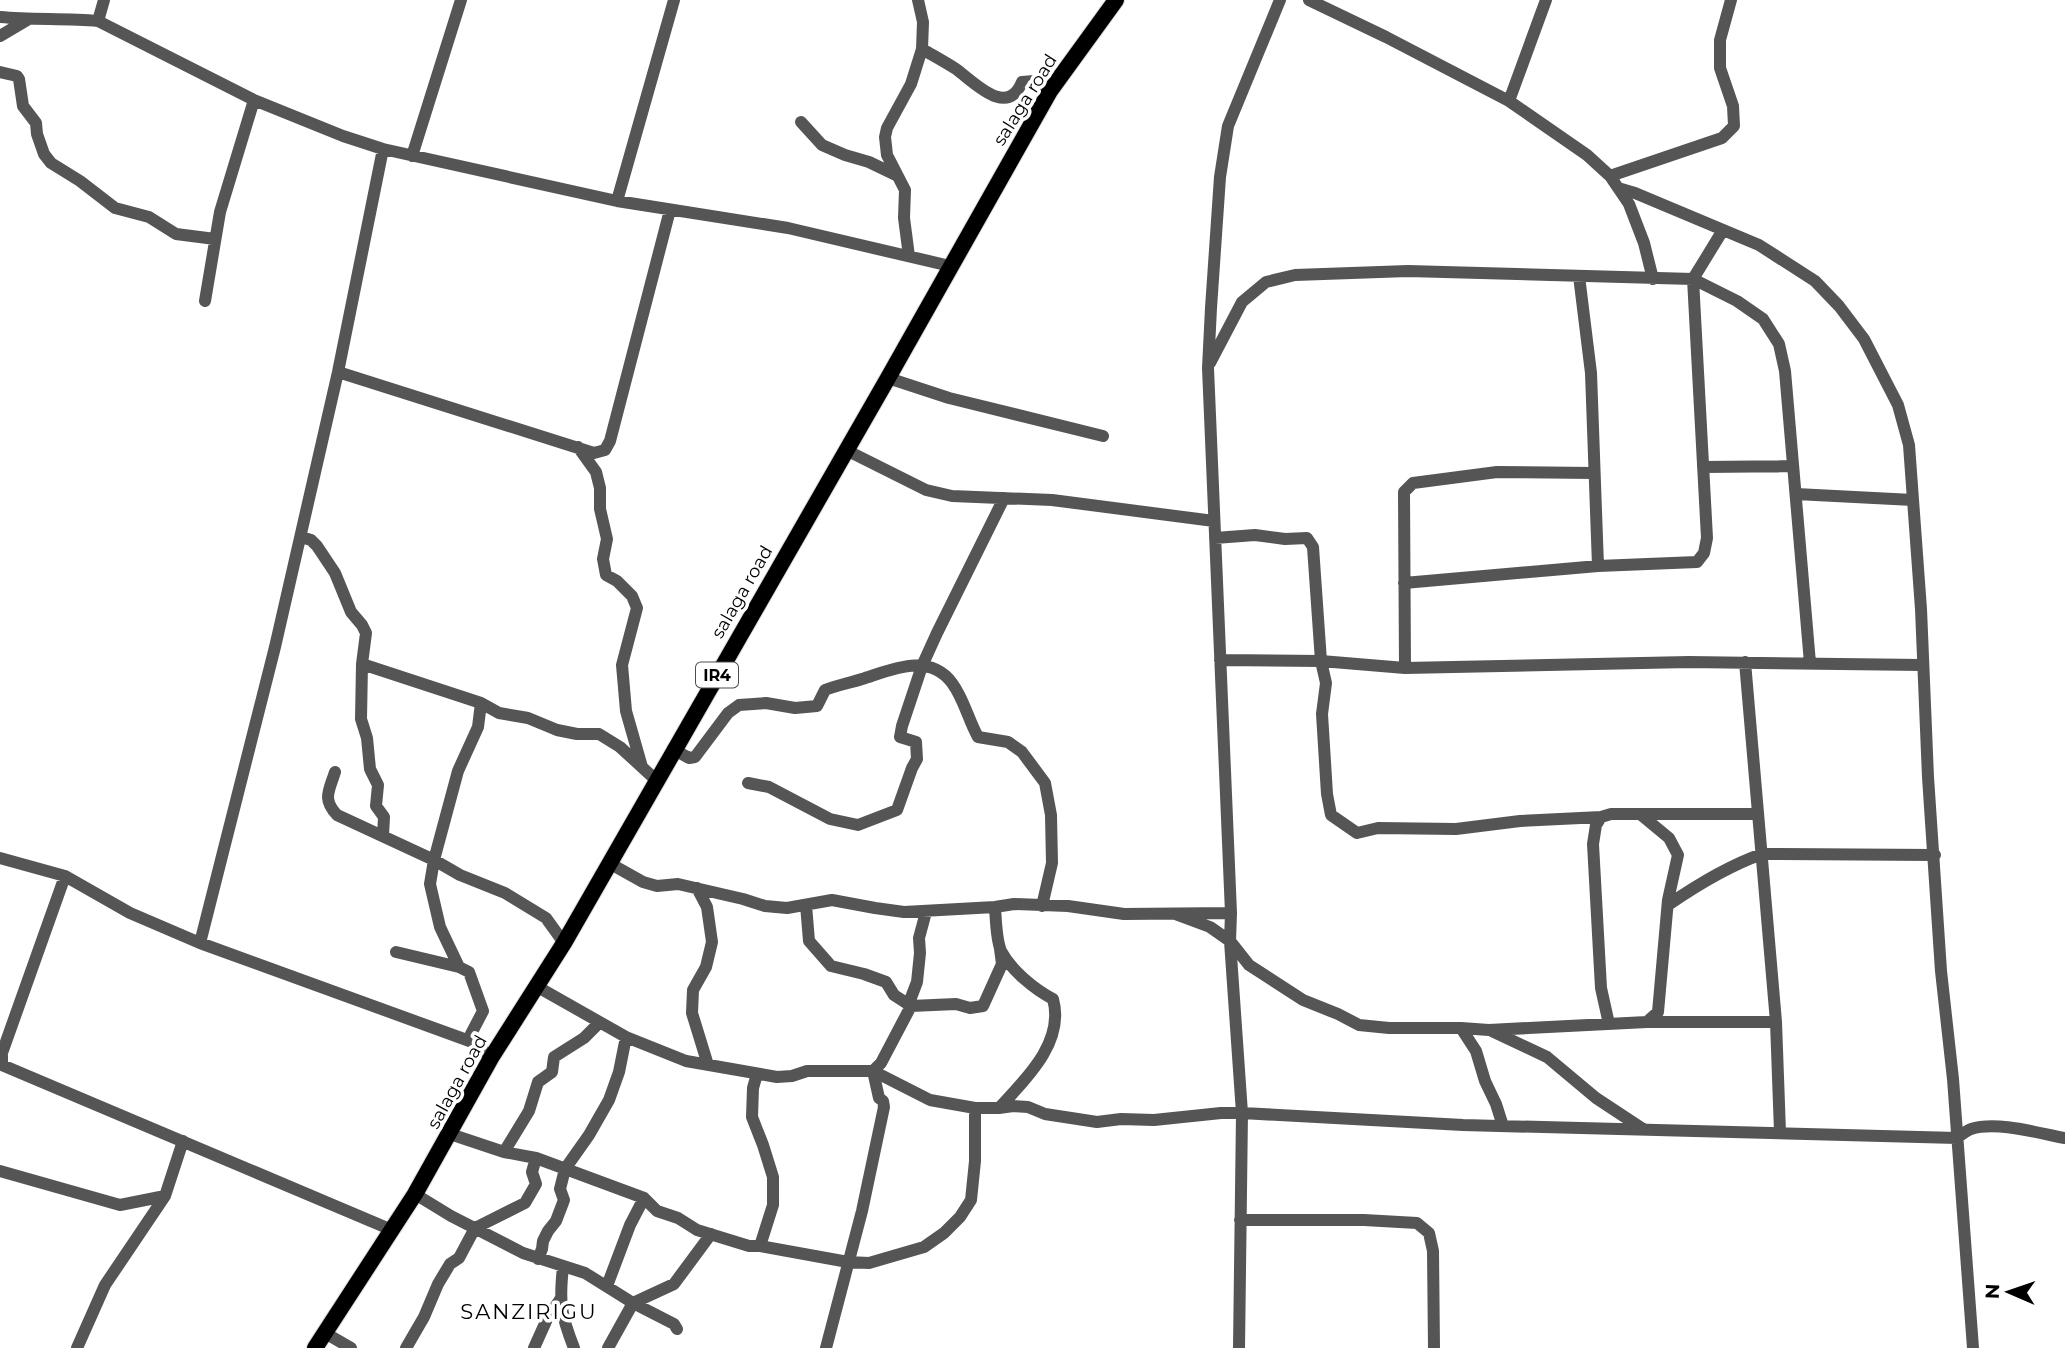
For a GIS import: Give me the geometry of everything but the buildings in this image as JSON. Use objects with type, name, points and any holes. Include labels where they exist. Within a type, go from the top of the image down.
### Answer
[{"type":"main road","name":"salaga road","points":[[315,1348],[415,1194],[491,1058],[564,943],[1050,91],[1116,0]]},
{"type":"street","points":[[98,21],[104,0]]},
{"type":"street","points":[[411,156],[461,0]]},
{"type":"street","points":[[617,201],[674,0]]},
{"type":"street","points":[[909,256],[904,218],[905,190],[887,155],[885,137],[887,128],[911,84],[922,50],[923,22],[918,0]]},
{"type":"street","points":[[1239,1348],[1242,1113],[1230,941],[1208,368],[1220,177],[1228,126],[1280,0]]},
{"type":"street","points":[[1309,0],[1509,101],[1587,155],[1610,176],[1629,204],[1644,243],[1653,279]]},
{"type":"street","points":[[1509,101],[1546,0]]},
{"type":"street","points":[[1610,176],[1722,138],[1734,126],[1733,106],[1720,68],[1720,40],[1731,0]]},
{"type":"street","points":[[0,17],[98,21],[254,100],[383,149],[617,201],[788,228],[950,266]]},
{"type":"street","points":[[0,36],[27,19]]},
{"type":"street","points":[[922,50],[946,62],[976,86],[1004,99],[1018,91],[1022,82],[1034,81],[1050,91]]},
{"type":"street","points":[[0,72],[17,76],[19,79],[23,106],[36,123],[44,154],[51,163],[115,208],[149,217],[176,234],[215,239]]},
{"type":"street","points":[[205,301],[220,212],[254,100]]},
{"type":"street","points":[[801,121],[822,145],[897,175]]},
{"type":"street","points":[[201,943],[275,647],[338,372],[383,149]]},
{"type":"street","points":[[1618,188],[1759,245],[1815,281],[1839,306],[1864,339],[1898,405],[1909,445],[1941,971],[1973,1348]]},
{"type":"street","points":[[338,372],[594,453],[606,450],[611,441],[670,210]]},
{"type":"street","points":[[1404,583],[1598,566],[1697,562],[1704,553],[1707,538],[1693,279],[1723,230]]},
{"type":"street","points":[[1208,368],[1242,302],[1266,282],[1295,275],[1408,271],[1693,279],[1737,301],[1762,319],[1779,344],[1785,371],[1810,663]]},
{"type":"street","points":[[1578,276],[1591,373],[1598,566]]},
{"type":"street","points":[[888,378],[950,398],[1103,436]]},
{"type":"street","points":[[578,447],[596,472],[600,488],[600,509],[607,539],[603,559],[606,575],[617,581],[632,596],[637,608],[622,665],[625,711],[642,767]]},
{"type":"street","points":[[846,450],[926,490],[952,496],[1052,500],[1214,521]]},
{"type":"street","points":[[1703,467],[1793,466]]},
{"type":"street","points":[[1405,668],[1404,492],[1413,483],[1497,472],[1594,473]]},
{"type":"street","points":[[1796,494],[1913,500]]},
{"type":"street","points":[[748,783],[769,787],[830,819],[858,825],[897,810],[917,759],[916,742],[900,737],[922,666],[1004,498]]},
{"type":"street","points":[[1214,538],[1255,535],[1285,539],[1307,538],[1313,547],[1321,661],[1326,683],[1322,714],[1327,794],[1331,815],[1357,833],[1378,828],[1456,830],[1520,821],[1601,817],[1611,814],[1758,814]]},
{"type":"street","points":[[300,537],[311,540],[335,573],[351,612],[366,634],[362,664],[361,719],[367,738],[370,769],[378,785],[376,806],[384,817],[383,836]]},
{"type":"street","points":[[1220,660],[1321,661],[1405,668],[1745,662],[1922,664]]},
{"type":"street","points":[[1745,662],[1776,1022],[1780,1132]]},
{"type":"street","points":[[362,664],[481,703],[499,713],[528,718],[557,730],[599,734],[620,747],[656,780]]},
{"type":"street","points":[[673,750],[689,758],[695,757],[728,713],[739,705],[766,703],[795,708],[817,706],[825,690],[834,686],[899,667],[922,666],[939,670],[959,693],[978,737],[1008,742],[1022,752],[1045,783],[1051,815],[1052,863],[1042,906]]},
{"type":"street","points":[[459,967],[440,927],[430,884],[433,860],[458,771],[478,727],[481,703]]},
{"type":"street","points":[[335,772],[327,798],[337,815],[460,875],[505,893],[547,918],[564,943]]},
{"type":"street","points":[[1640,814],[1669,838],[1678,855],[1668,905],[1658,1012],[1647,1022]]},
{"type":"street","points":[[1601,817],[1595,825],[1593,844],[1601,988],[1609,1024]]},
{"type":"street","points":[[1668,905],[1693,888],[1762,854],[1935,855]]},
{"type":"street","points":[[0,858],[65,876],[130,912],[201,943],[475,1043]]},
{"type":"street","points":[[609,863],[643,882],[657,886],[678,884],[765,906],[786,908],[832,900],[875,908],[926,912],[1014,904],[1068,906],[1125,914],[1231,913]]},
{"type":"street","points":[[65,876],[2,1053],[2,1065],[392,1230]]},
{"type":"street","points":[[697,888],[707,907],[712,942],[706,967],[693,990],[692,1013],[708,1065]]},
{"type":"street","points":[[806,905],[808,940],[831,966],[886,982],[894,995],[910,1004],[956,1004],[970,1008],[984,1006],[1002,964],[995,907]]},
{"type":"street","points":[[873,1071],[881,1063],[918,982],[919,938],[926,912]]},
{"type":"street","points":[[1175,914],[1210,927],[1230,941],[1249,965],[1284,989],[1359,1025],[1489,1030],[1647,1022],[1776,1022]]},
{"type":"street","points":[[999,1108],[1047,1050],[1056,1011],[1053,999],[1042,993],[1012,966],[1000,949]]},
{"type":"street","points":[[396,952],[459,967],[469,972],[483,1011],[471,1034],[475,1043],[491,1058]]},
{"type":"street","points":[[536,986],[626,1037],[686,1061],[777,1077],[807,1071],[873,1071],[930,1100],[975,1108],[1027,1107],[1057,1116],[1097,1122],[1121,1119],[1154,1120],[1221,1112],[1503,1126],[1957,1138],[1970,1130],[2004,1127],[2065,1138]]},
{"type":"street","points":[[504,1152],[529,1111],[538,1082],[552,1072],[554,1057],[584,1038],[599,1023]]},
{"type":"street","points":[[1461,1028],[1476,1051],[1503,1126]]},
{"type":"street","points":[[1489,1030],[1548,1057],[1596,1098],[1644,1129]]},
{"type":"street","points":[[538,1259],[543,1241],[556,1221],[564,1200],[560,1189],[565,1169],[609,1100],[620,1072],[626,1037]]},
{"type":"street","points":[[826,1348],[862,1211],[884,1107],[879,1098],[873,1071]]},
{"type":"street","points":[[757,1074],[753,1088],[752,1117],[773,1177],[773,1205],[760,1246]]},
{"type":"street","points":[[450,1134],[504,1152],[536,1158],[644,1198],[657,1211],[678,1218],[697,1230],[750,1246],[869,1263],[924,1247],[960,1217],[971,1200],[976,1139],[975,1108]]},
{"type":"street","points":[[77,1348],[105,1284],[165,1195],[183,1141]]},
{"type":"street","points":[[406,1348],[424,1317],[438,1284],[450,1264],[460,1258],[475,1228],[524,1203],[536,1184],[532,1172],[536,1158]]},
{"type":"street","points":[[0,1171],[120,1205],[165,1195]]},
{"type":"street","points":[[415,1194],[538,1259],[585,1273],[633,1303],[674,1324],[677,1329]]},
{"type":"street","points":[[607,1286],[630,1225],[644,1198]]},
{"type":"street","points":[[1241,1220],[1417,1223],[1429,1233],[1433,1251],[1434,1348]]},
{"type":"street","points":[[608,1348],[633,1303],[674,1284],[711,1234]]},
{"type":"street","points":[[563,1267],[562,1317],[574,1348]]},
{"type":"street","points":[[534,1348],[547,1319],[561,1298]]},
{"type":"street","points":[[325,1333],[351,1348]]},
{"type":"district","name":"SANZIRIGU","points":[[529,1312]]}]
